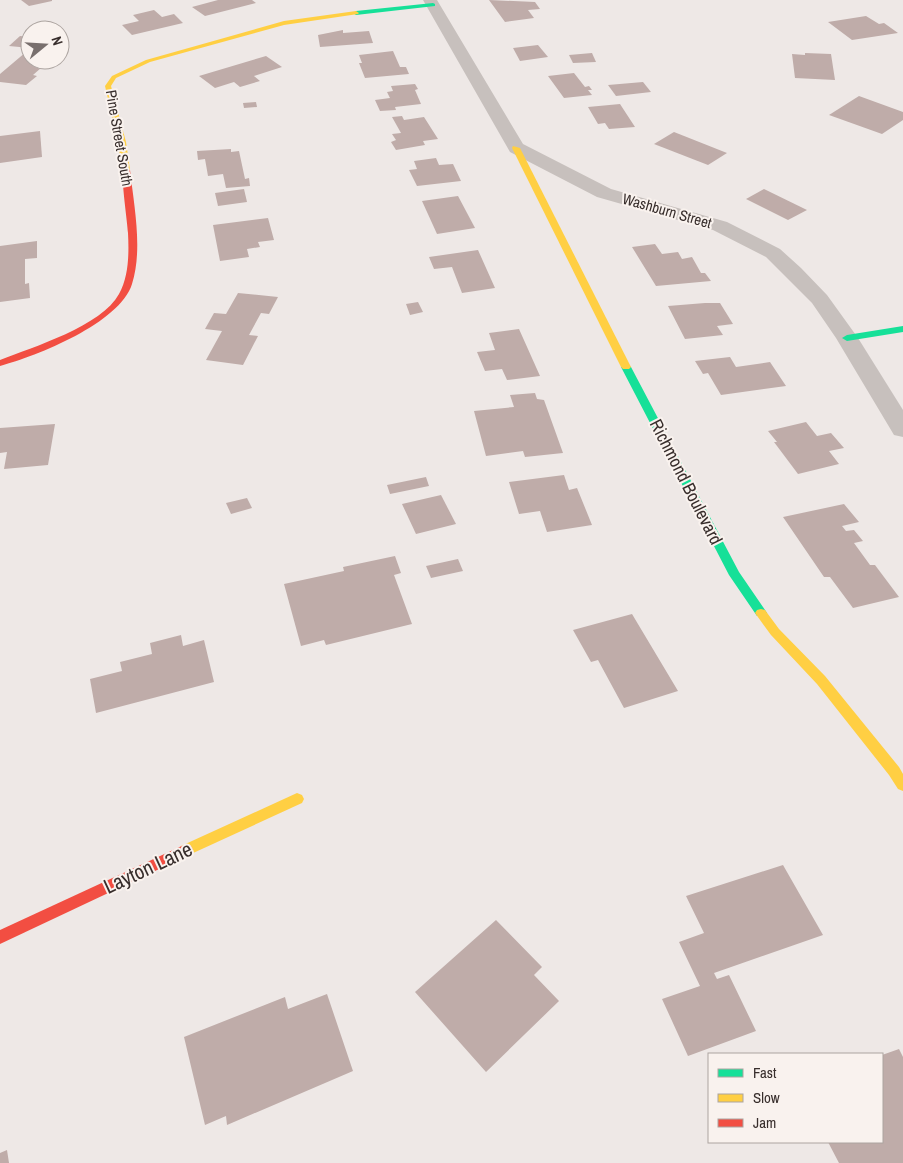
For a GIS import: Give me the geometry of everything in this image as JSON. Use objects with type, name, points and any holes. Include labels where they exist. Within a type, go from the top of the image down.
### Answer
[{"type":"street","points":[[432,3],[516,148]]},
{"type":"street","name":"Pine Street South","points":[[0,363],[86,326],[107,314],[119,302],[130,281],[132,268],[128,180],[122,140],[108,95],[108,86],[114,78],[148,61],[297,20],[432,3]]},
{"type":"street","name":"Washburn Street","points":[[516,148],[604,192],[648,207],[720,226],[772,253],[794,272],[820,299],[847,338],[903,430]]},
{"type":"street","name":"Richmond Boulevard","points":[[516,148],[605,326],[735,576],[775,632],[821,680],[900,774]]},
{"type":"street","points":[[847,338],[903,329]]},
{"type":"street","name":"Layton Lane","points":[[0,937],[297,799]]},
{"type":"building","points":[[21,0],[52,0],[52,1],[29,6]]},
{"type":"building","points":[[218,0],[252,0],[256,3],[205,16],[192,7]]},
{"type":"building","points":[[489,0],[535,2],[540,9],[528,10],[534,18],[505,22]]},
{"type":"building","points":[[154,10],[162,17],[174,14],[183,23],[132,35],[122,25],[139,21],[133,15]]},
{"type":"building","points":[[866,16],[879,24],[884,23],[898,33],[852,40],[828,22]]},
{"type":"building","points":[[343,30],[343,33],[369,31],[373,43],[320,47],[318,35]]},
{"type":"building","points":[[20,36],[20,47],[9,46]]},
{"type":"building","points":[[538,45],[548,57],[520,61],[513,48]]},
{"type":"building","points":[[393,51],[400,67],[406,67],[409,74],[365,78],[359,63],[362,63],[359,55]]},
{"type":"building","points":[[592,53],[596,62],[573,63],[569,55]]},
{"type":"building","points":[[805,53],[831,54],[835,80],[795,78],[792,54],[805,55]]},
{"type":"building","points":[[266,56],[282,67],[254,76],[260,81],[240,87],[234,82],[215,88],[199,76]]},
{"type":"building","points":[[20,57],[20,70],[39,70],[33,75],[37,76],[26,85],[0,82],[0,74]]},
{"type":"building","points":[[574,73],[585,87],[589,86],[592,90],[588,90],[592,95],[564,98],[548,76]]},
{"type":"building","points":[[643,82],[651,92],[616,96],[608,85]]},
{"type":"building","points":[[415,84],[418,89],[415,90],[421,104],[395,107],[396,110],[380,111],[375,100],[390,98],[387,92],[393,91],[391,86]]},
{"type":"building","points":[[859,96],[903,112],[903,120],[882,134],[829,115]]},
{"type":"building","points":[[256,102],[257,107],[244,108],[243,103]]},
{"type":"building","points":[[620,104],[635,127],[609,129],[605,123],[598,124],[588,107]]},
{"type":"building","points":[[402,116],[404,120],[424,117],[438,139],[423,141],[425,145],[396,150],[391,142],[396,140],[392,134],[401,133],[392,117]]},
{"type":"building","points":[[40,131],[42,157],[0,163],[0,136]]},
{"type":"building","points":[[674,132],[727,153],[708,165],[654,144]]},
{"type":"building","points":[[231,149],[231,152],[239,151],[245,179],[249,178],[250,186],[226,188],[223,174],[208,176],[205,159],[198,160],[197,151]]},
{"type":"building","points":[[436,158],[439,165],[453,164],[461,181],[417,186],[409,170],[417,169],[414,161]]},
{"type":"building","points":[[244,189],[247,202],[218,206],[215,193]]},
{"type":"building","points":[[764,189],[807,210],[788,220],[746,199]]},
{"type":"building","points":[[458,196],[475,228],[437,234],[422,201]]},
{"type":"building","points":[[268,218],[274,240],[258,242],[260,247],[247,249],[249,257],[220,261],[213,225]]},
{"type":"building","points":[[37,241],[37,258],[25,259],[25,284],[29,283],[30,298],[0,302],[0,246]]},
{"type":"building","points":[[655,244],[662,254],[678,252],[682,259],[692,257],[701,273],[705,273],[711,281],[656,286],[632,247]]},
{"type":"building","points":[[478,250],[495,288],[462,293],[452,267],[434,269],[429,257]]},
{"type":"building","points":[[238,293],[278,297],[269,314],[261,313],[249,335],[258,336],[243,365],[206,360],[222,331],[205,329],[214,313],[226,314]]},
{"type":"building","points":[[418,302],[423,312],[410,315],[406,304]]},
{"type":"building","points":[[720,303],[733,324],[717,326],[723,335],[685,339],[668,306]]},
{"type":"building","points":[[519,329],[540,376],[507,380],[502,369],[485,371],[477,352],[495,350],[489,333]]},
{"type":"building","points":[[730,357],[736,367],[770,362],[786,386],[721,395],[708,373],[703,374],[695,361]]},
{"type":"building","points":[[535,393],[537,399],[544,400],[563,453],[525,457],[523,451],[486,456],[474,411],[514,407],[510,395]]},
{"type":"building","points":[[806,422],[817,436],[831,433],[844,448],[829,451],[839,464],[798,474],[768,431]]},
{"type":"building","points":[[55,424],[48,465],[4,469],[7,452],[0,453],[0,428]]},
{"type":"building","points":[[564,475],[569,490],[577,488],[592,525],[547,532],[540,511],[519,514],[509,482]]},
{"type":"building","points":[[426,477],[429,486],[390,494],[387,485]]},
{"type":"building","points":[[441,495],[456,524],[416,534],[402,504]]},
{"type":"building","points":[[247,498],[252,508],[231,514],[226,503]]},
{"type":"building","points":[[844,504],[859,522],[842,526],[846,531],[854,530],[863,541],[854,543],[870,565],[875,565],[899,597],[853,608],[830,577],[824,577],[783,517]]},
{"type":"building","points":[[395,556],[401,573],[394,575],[412,624],[326,645],[324,640],[301,646],[284,584],[344,571],[343,567]]},
{"type":"building","points":[[458,559],[463,571],[431,578],[426,566]]},
{"type":"building","points":[[632,614],[678,691],[624,708],[598,660],[591,662],[573,630]]},
{"type":"building","points":[[181,635],[183,646],[204,640],[214,682],[96,713],[90,679],[122,671],[120,662],[152,654],[150,643]]},
{"type":"building","points":[[783,865],[823,935],[714,973],[717,979],[729,975],[756,1031],[688,1056],[662,999],[700,986],[679,942],[704,933],[686,896]]},
{"type":"building","points":[[496,920],[542,967],[534,975],[559,1001],[486,1072],[415,992]]},
{"type":"building","points":[[327,994],[353,1071],[227,1125],[226,1116],[205,1125],[184,1037],[285,997],[288,1009]]},
{"type":"building","points":[[899,1049],[903,1057],[903,1163],[839,1163],[829,1143],[883,1143],[883,1055]]},
{"type":"building","points":[[7,1150],[9,1163],[0,1163],[0,1153]]},
{"type":"traffic: fast","points":[[356,13],[433,5]]},
{"type":"traffic: fast","points":[[847,338],[903,329]]},
{"type":"traffic: fast","points":[[626,367],[735,575],[761,613]]},
{"type":"traffic: slow","points":[[126,170],[122,142],[108,86],[114,77],[148,61],[284,23],[356,13]]},
{"type":"traffic: slow","points":[[516,148],[626,367]]},
{"type":"traffic: slow","points":[[761,613],[775,632],[821,680],[894,771],[903,785]]},
{"type":"traffic: slow","points":[[186,850],[297,799]]},
{"type":"traffic: jam","points":[[0,363],[68,336],[85,327],[114,307],[123,295],[131,269],[132,252],[131,216],[126,170]]},
{"type":"traffic: jam","points":[[0,937],[186,850]]}]
